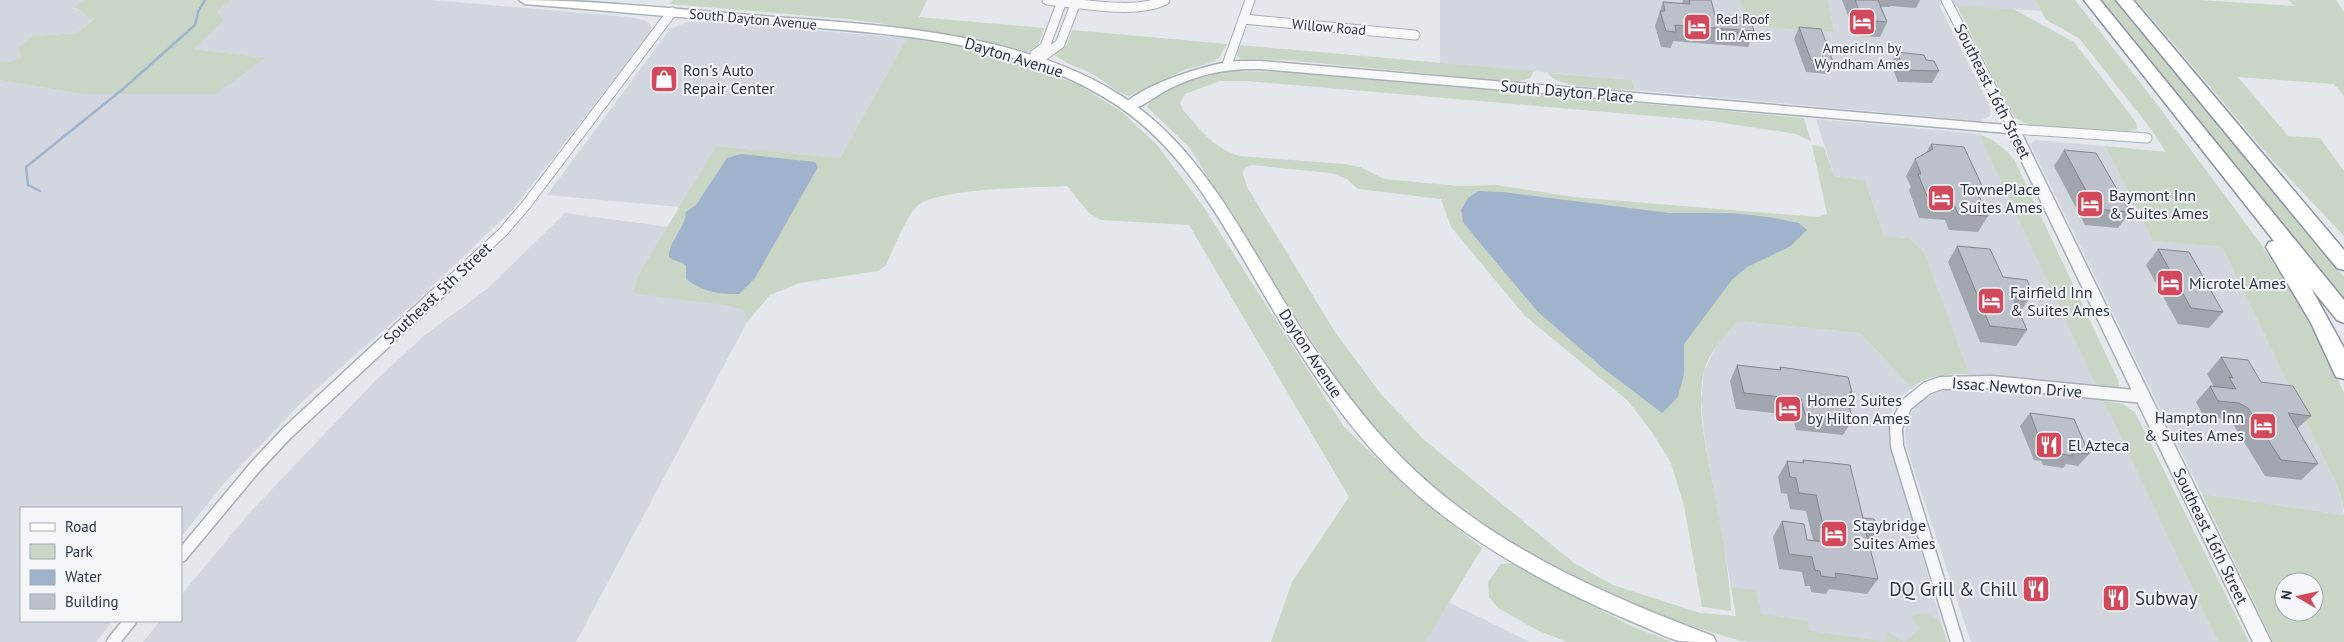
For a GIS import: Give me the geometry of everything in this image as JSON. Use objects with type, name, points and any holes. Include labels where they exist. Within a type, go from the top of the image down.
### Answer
[{"type":"highway","points":[[2092,0],[2344,315]]},
{"type":"highway","points":[[2124,0],[2344,263]]},
{"type":"highway","points":[[2232,128],[2344,247]]},
{"type":"highway","points":[[2263,214],[2277,250],[2321,322],[2344,371]]},
{"type":"main road","name":"South Dayton Avenue","points":[[525,0],[850,27],[952,38]]},
{"type":"main road","name":"Dayton Avenue","points":[[952,38],[1033,60],[1073,76],[1129,106],[1151,123],[1182,155],[1209,190],[1326,379],[1358,421],[1398,466],[1438,501],[1503,547],[1572,586],[1640,618],[1706,642]]},
{"type":"street","points":[[1047,0],[1143,8],[1163,2]]},
{"type":"street","points":[[1227,65],[1250,0]]},
{"type":"street","name":"Southeast 16th Street","points":[[1946,0],[2013,129],[2262,642]]},
{"type":"street","points":[[1033,60],[1060,44],[1069,1]]},
{"type":"street","points":[[1033,60],[1045,47],[1069,1]]},
{"type":"street","name":"Southeast 5th Street","points":[[182,555],[256,466],[287,433],[503,232],[526,205],[672,12]]},
{"type":"street","name":"Willow Road","points":[[1243,19],[1415,35]]},
{"type":"street","name":"South Dayton Place","points":[[1129,106],[1170,83],[1200,71],[1227,65],[1261,64],[2013,129]]},
{"type":"street","points":[[2013,129],[2147,138]]},
{"type":"street","name":"Issac Newton Drive","points":[[1957,642],[1897,446],[1896,428],[1900,414],[1906,405],[1927,388],[1941,383],[1959,382],[1992,382],[2144,397]]},
{"type":"street","points":[[112,642],[129,622]]},
{"type":"shaded area","points":[[0,0],[84,0],[74,8],[94,18],[76,33],[34,36],[22,57],[9,62],[0,61]]},
{"type":"shaded area","points":[[231,0],[432,0],[629,17],[644,20],[650,24],[652,31],[513,209],[419,299],[305,399],[225,482],[182,536],[182,507],[20,507],[20,622],[112,622],[96,642],[0,642],[0,80],[82,94],[132,94],[264,58],[194,49],[224,20],[217,12]]},
{"type":"shaded area","points":[[1440,0],[1740,0],[1748,26],[1834,32],[1828,0],[2035,0],[2041,11],[1939,5],[1990,107],[1990,116],[1980,121],[1634,90],[1632,80],[1440,63]]},
{"type":"shaded area","points":[[687,22],[713,22],[907,38],[840,158],[716,146],[680,207],[547,195],[670,29]]},
{"type":"shaded area","points":[[1816,119],[1979,134],[2218,642],[1971,642],[1907,449],[1905,434],[1907,420],[1915,407],[1926,398],[1941,391],[1973,387],[1924,252],[1909,238],[1884,236],[1865,180],[1834,176]]},
{"type":"shaded area","points":[[2036,140],[2105,146],[2153,241],[2222,247],[2338,487],[2344,515],[2202,494],[2030,144]]},
{"type":"shaded area","points":[[565,213],[668,227],[639,274],[745,310],[747,322],[576,642],[143,642],[159,622],[182,622],[182,594],[252,510],[375,381],[425,335],[487,289]]},
{"type":"shaded area","points":[[1738,321],[1860,333],[1912,388],[1902,395],[1893,406],[1889,422],[1889,439],[1947,642],[1747,642],[1736,616],[1705,440],[1701,401],[1704,371],[1718,343]]},
{"type":"shaded area","points":[[1444,600],[1530,642],[1420,642]]},
{"type":"green space","points":[[84,0],[231,0],[217,12],[224,20],[194,49],[265,58],[216,94],[82,94],[0,80],[0,61],[9,62],[22,57],[18,48],[34,36],[76,33],[94,19],[74,7]]},
{"type":"green space","points":[[673,0],[927,0],[919,17],[1044,28],[1038,46],[1032,51],[1024,52],[1003,45],[961,36],[857,20],[670,4]]},
{"type":"green space","points":[[1740,0],[1828,0],[1834,32],[1747,26]]},
{"type":"green space","points":[[2035,0],[2075,0],[2154,100],[2260,243],[2293,294],[2329,360],[2344,393],[2344,511],[2338,487],[2222,247],[2153,241],[2105,146],[2166,152],[2151,129],[2079,38],[2046,20]]},
{"type":"green space","points":[[2101,0],[2115,0],[2344,277],[2344,300]]},
{"type":"green space","points":[[2136,0],[2198,0],[2295,6],[2288,0],[2336,0],[2344,12],[2344,96],[2334,84],[2238,77],[2288,136],[2320,138],[2344,171],[2344,236],[2274,162]]},
{"type":"green space","points":[[1957,6],[2013,9],[2074,42],[2136,122],[2137,129],[2127,131],[2031,126],[2017,119],[2010,111]]},
{"type":"green space","points":[[1072,30],[1227,44],[1219,58],[1213,62],[1184,70],[1129,96],[1054,54],[1067,45]]},
{"type":"green space","points":[[907,38],[954,45],[1020,63],[1079,85],[1122,112],[1157,145],[1203,206],[1344,427],[1412,492],[1482,548],[1425,642],[1271,642],[1292,582],[1349,497],[1189,225],[1101,220],[1089,213],[1067,186],[964,192],[926,200],[916,207],[904,226],[886,265],[878,271],[799,283],[770,295],[747,322],[744,310],[726,305],[638,294],[633,291],[639,274],[716,146],[840,158]]},
{"type":"green space","points":[[1239,45],[1534,71],[1530,78],[1518,82],[1286,60],[1241,59],[1236,55]]},
{"type":"green space","points":[[1233,71],[1285,72],[1804,118],[1811,141],[1796,134],[1711,121],[1246,81],[1220,81],[1185,94],[1180,103],[1183,110],[1208,138],[1223,149],[1240,156],[1344,164],[1360,167],[1384,179],[1458,186],[1496,185],[1574,197],[1818,217],[1827,214],[1812,145],[1824,147],[1834,176],[1865,180],[1884,236],[1909,238],[1924,252],[1969,374],[1931,377],[1912,388],[1860,333],[1738,321],[1718,344],[1706,364],[1701,397],[1704,436],[1726,560],[1731,611],[1702,607],[1684,506],[1671,463],[1652,432],[1627,400],[1525,316],[1451,227],[1441,199],[1358,189],[1347,179],[1331,173],[1251,165],[1244,168],[1243,174],[1247,187],[1335,332],[1380,393],[1423,439],[1574,563],[1613,585],[1700,613],[1736,616],[1731,587],[1756,590],[1761,614],[1808,621],[1810,631],[1886,642],[1741,641],[1680,623],[1615,599],[1550,566],[1493,530],[1435,488],[1401,458],[1361,414],[1278,291],[1190,148],[1147,107],[1161,93],[1199,78]]},
{"type":"green space","points":[[1548,73],[1632,80],[1634,90],[1587,87],[1563,83],[1554,79]]},
{"type":"green space","points":[[1979,134],[1999,144],[2015,161],[2118,380],[2119,386],[2116,389],[2097,387]]},
{"type":"green space","points":[[2104,401],[2123,404],[2135,412],[2249,642],[2218,642]]},
{"type":"green space","points":[[2202,494],[2344,515],[2344,642],[2273,642]]},
{"type":"green space","points":[[1511,563],[1631,626],[1672,642],[1567,642],[1537,630],[1498,608],[1489,597],[1488,582],[1501,564]]},
{"type":"green space","points":[[1917,614],[1930,615],[1938,621],[1947,642],[1905,642],[1921,628],[1914,623],[1913,617]]},
{"type":"green space","points":[[1888,632],[1903,642],[1887,642],[1886,633]]},
{"type":"water","points":[[741,154],[815,162],[818,167],[755,278],[739,294],[717,293],[698,287],[686,279],[686,266],[669,257],[670,251],[683,224],[686,212],[696,205],[727,158]]},
{"type":"water","points":[[1478,191],[1503,192],[1669,213],[1732,213],[1768,217],[1799,223],[1807,230],[1791,246],[1747,267],[1731,281],[1684,344],[1684,374],[1678,397],[1662,413],[1604,369],[1538,312],[1480,243],[1463,222],[1461,210],[1468,198]]},
{"type":"building","points":[[1689,0],[1711,0],[1715,15],[1750,18],[1754,31],[1675,25],[1676,32],[1666,31],[1660,11],[1665,11],[1663,2],[1690,4]]},
{"type":"building","points":[[1855,0],[1878,0],[1887,22],[1863,20]]},
{"type":"building","points":[[1799,27],[1821,29],[1833,62],[1811,60]]},
{"type":"building","points":[[1897,52],[1924,55],[1926,60],[1934,61],[1939,71],[1904,70]]},
{"type":"building","points":[[1931,144],[1964,147],[1984,190],[1976,189],[1988,216],[1958,214],[1954,204],[1929,201],[1918,174],[1921,174],[1915,159],[1933,149]]},
{"type":"building","points":[[2064,150],[2096,153],[2130,212],[2096,209]]},
{"type":"building","points":[[1957,246],[1990,249],[2003,277],[2027,280],[2033,293],[2010,291],[2027,330],[1990,326]]},
{"type":"building","points":[[2158,249],[2189,252],[2223,312],[2191,308]]},
{"type":"building","points":[[2221,357],[2248,360],[2261,382],[2293,386],[2311,416],[2288,413],[2318,464],[2281,460],[2248,408],[2239,403],[2218,401],[2210,386],[2236,389],[2229,377],[2233,378]]},
{"type":"building","points":[[1737,365],[1781,370],[1780,367],[1848,377],[1854,405],[1848,404],[1853,419],[1805,414],[1801,399],[1744,393]]},
{"type":"building","points":[[2030,413],[2074,419],[2089,454],[2071,452],[2073,456],[2053,453],[2051,449],[2043,448]]},
{"type":"building","points":[[1803,460],[1850,465],[1863,518],[1874,519],[1877,531],[1865,529],[1878,579],[1835,573],[1836,578],[1821,576],[1820,571],[1815,570],[1812,557],[1789,554],[1782,521],[1804,524],[1807,540],[1827,542],[1816,495],[1799,493],[1796,478],[1790,477],[1787,461],[1804,463]]},
{"type":"waterway","points":[[40,191],[28,185],[26,167],[123,89],[195,25],[198,12],[205,0]]},
{"type":"place","name":"AmericInn by Wyndham Ames","points":[[1862,22]]},
{"type":"place","name":"Red Roof Inn Ames","points":[[1697,27]]},
{"type":"place","name":"Ron's Auto Repair Center","points":[[664,79]]},
{"type":"place","name":"TownePlace Suites Ames","points":[[1941,198]]},
{"type":"place","name":"Baymont Inn & Suites Ames","points":[[2090,204]]},
{"type":"place","name":"Microtel Ames","points":[[2170,283]]},
{"type":"place","name":"Fairfield Inn & Suites Ames","points":[[1991,301]]},
{"type":"place","name":"Home2 Suites by Hilton Ames","points":[[1788,409]]},
{"type":"place","name":"Hampton Inn & Suites Ames","points":[[2263,426]]},
{"type":"place","name":"El Azteca","points":[[2049,445]]},
{"type":"place","name":"Staybridge Suites Ames","points":[[1834,534]]},
{"type":"place","name":"DQ Grill & Chill","points":[[2036,589]]},
{"type":"place","name":"Subway","points":[[2116,598]]}]
